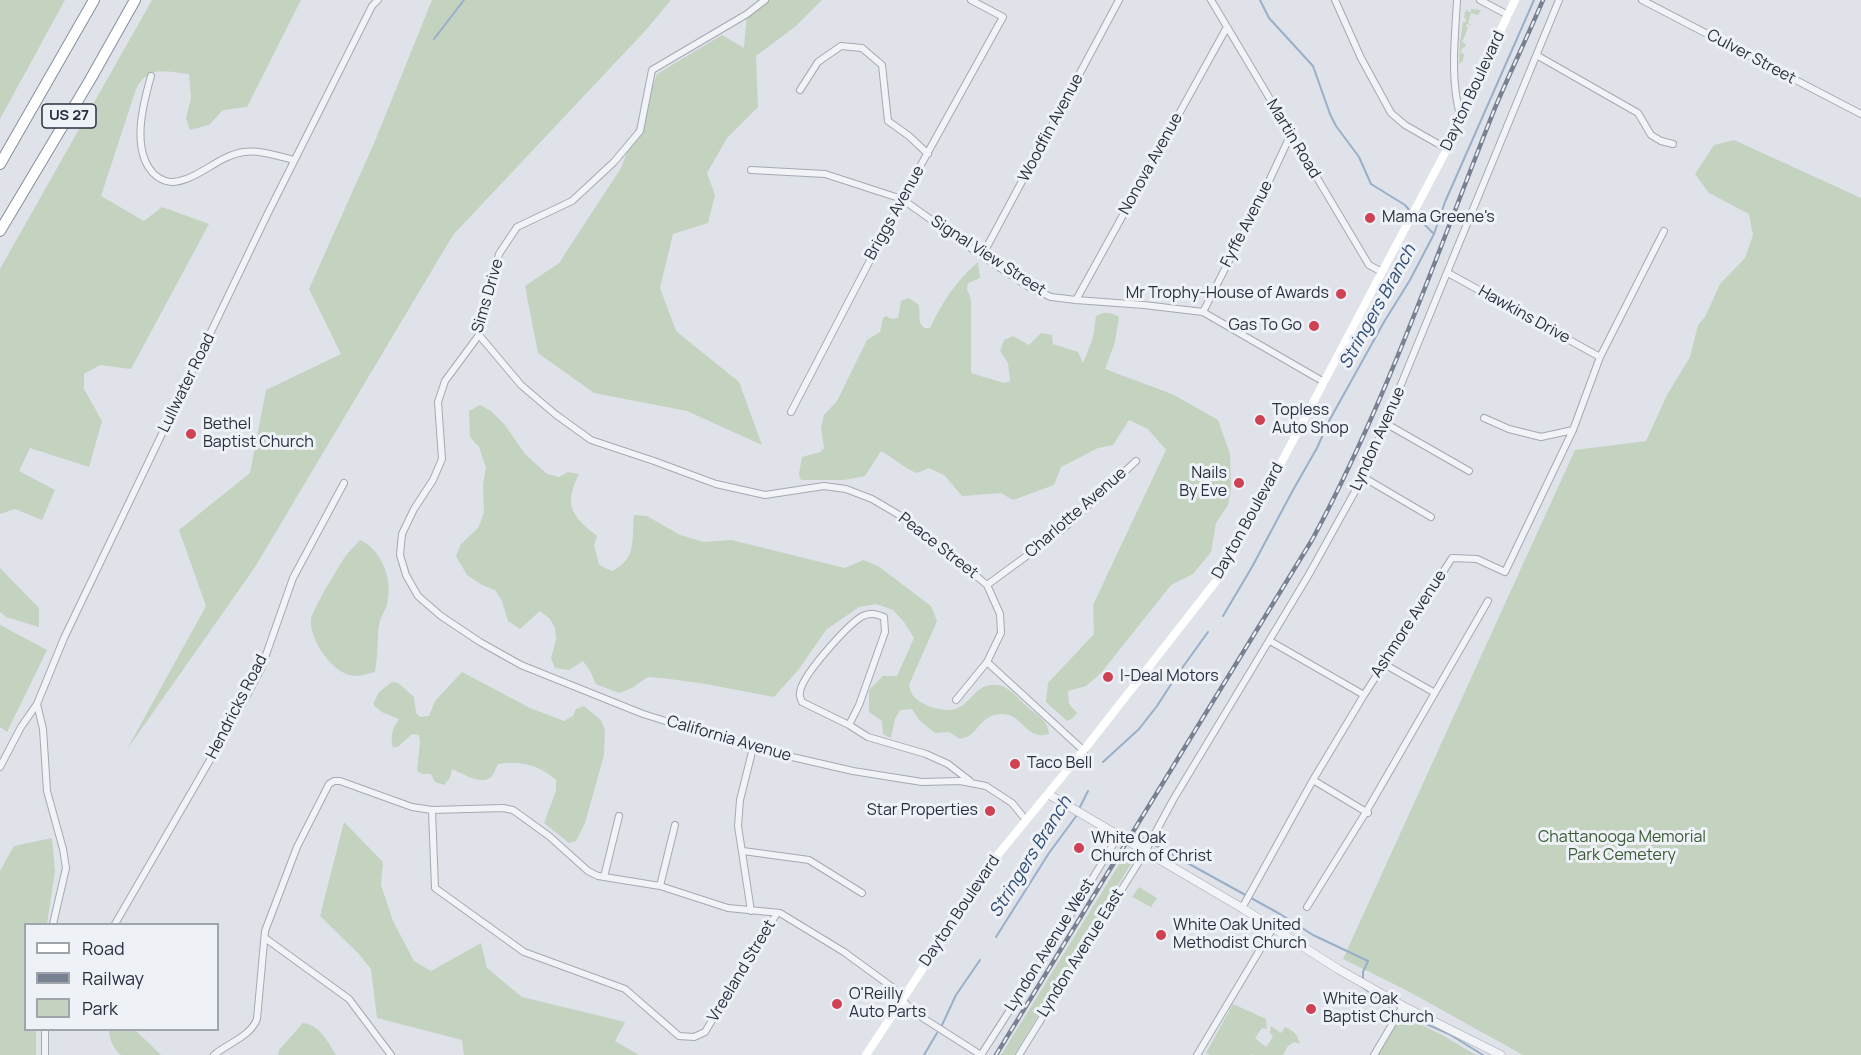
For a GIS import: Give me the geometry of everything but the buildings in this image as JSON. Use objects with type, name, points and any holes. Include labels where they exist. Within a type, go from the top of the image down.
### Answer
[{"type":"highway","name":"US 27","points":[[0,164],[94,0]]},
{"type":"highway","name":"US 27","points":[[0,231],[135,0]]},
{"type":"main road","name":"Dayton Boulevard","points":[[866,1055],[996,856],[1083,751],[1224,571],[1447,149],[1460,116],[1515,0]]},
{"type":"street","name":"Lullwater Road","points":[[0,767],[21,727],[38,704],[64,638],[294,160],[357,33],[372,6],[378,0]]},
{"type":"street","name":"Sims Drive","points":[[441,616],[418,596],[406,575],[400,555],[402,534],[414,509],[433,480],[442,459],[438,402],[445,381],[479,335],[499,254],[517,227],[572,201],[614,162],[640,131],[652,70],[747,14],[765,0]]},
{"type":"street","name":"Briggs Avenue","points":[[791,412],[902,199],[1003,17],[971,0]]},
{"type":"street","name":"Woodfin Avenue","points":[[982,256],[1119,0]]},
{"type":"street","name":"Martin Road","points":[[1210,0],[1369,265],[1382,272]]},
{"type":"street","points":[[1335,0],[1361,58],[1391,113],[1405,125],[1447,149]]},
{"type":"street","points":[[1457,0],[1454,72],[1455,97],[1460,116]]},
{"type":"street","points":[[1480,0],[1508,15]]},
{"type":"street","name":"Lyndon Avenue","points":[[1145,852],[1173,800],[1308,576],[1363,477],[1509,121],[1538,56],[1559,0]]},
{"type":"street","name":"Culver Street","points":[[1642,0],[1861,114]]},
{"type":"street","name":"Nonova Avenue","points":[[1076,300],[1227,27]]},
{"type":"street","points":[[800,90],[818,62],[837,48],[841,46],[862,48],[882,65],[888,121],[928,154]]},
{"type":"street","points":[[1538,56],[1638,113],[1652,135],[1661,141],[1673,144]]},
{"type":"street","points":[[151,76],[142,108],[143,153],[148,167],[159,179],[173,183],[187,179],[230,156],[244,152],[270,154],[294,160]]},
{"type":"street","name":"Fyffe Avenue","points":[[1203,312],[1290,136]]},
{"type":"street","name":"Signal View Street","points":[[751,170],[825,174],[902,199],[1029,287],[1051,297],[1203,312],[1324,382]]},
{"type":"street","name":"Ashmore Avenue","points":[[1242,909],[1313,780],[1364,695],[1452,558],[1477,559],[1505,572],[1573,430],[1600,357],[1664,231]]},
{"type":"street","name":"Hawkins Drive","points":[[1448,273],[1600,357]]},
{"type":"street","name":"Peace Street","points":[[479,335],[521,385],[591,440],[716,484],[765,495],[824,486],[846,489],[872,499],[911,522],[987,585],[1000,614],[1001,633],[987,662],[956,700]]},
{"type":"street","points":[[1484,418],[1509,429],[1541,437],[1573,430]]},
{"type":"street","points":[[1386,423],[1470,471]]},
{"type":"street","name":"Charlotte Avenue","points":[[987,585],[1062,530],[1136,462]]},
{"type":"street","points":[[1363,477],[1431,517]]},
{"type":"street","name":"Hendricks Road","points":[[116,923],[261,669],[293,578],[344,483]]},
{"type":"street","points":[[1307,907],[1367,813],[1488,601]]},
{"type":"street","points":[[849,725],[859,705],[885,632],[884,617],[873,613],[862,616],[827,649],[804,683],[800,693],[802,702],[868,737],[926,754],[948,764],[970,782]]},
{"type":"street","name":"California Avenue","points":[[441,616],[480,642],[521,665],[643,714],[753,748],[885,777],[922,782],[970,782],[986,786],[1012,804],[1026,820]]},
{"type":"street","points":[[1270,641],[1364,695]]},
{"type":"street","points":[[987,662],[1083,751]]},
{"type":"street","points":[[1384,664],[1435,693]]},
{"type":"street","points":[[38,704],[43,729],[47,791],[66,868],[53,923]]},
{"type":"street","points":[[751,911],[738,826],[740,800],[753,748]]},
{"type":"street","points":[[1313,780],[1367,813]]},
{"type":"street","points":[[214,1055],[246,1034],[255,1024],[266,931],[297,848],[329,784],[334,781],[340,781],[412,807],[432,810],[513,810],[549,836],[588,871],[598,876],[660,886],[728,908],[780,913],[841,949],[892,987],[912,1011],[981,1055]]},
{"type":"street","points":[[1048,794],[1338,969],[1403,1006],[1501,1055]]},
{"type":"street","name":"Vreeland Street","points":[[432,810],[435,888],[524,952],[625,989],[680,1036],[694,1037],[705,1032],[777,912]]},
{"type":"street","points":[[604,877],[619,816]]},
{"type":"street","points":[[660,886],[675,825]]},
{"type":"street","name":"Lyndon Avenue West","points":[[981,1055],[1119,835]]},
{"type":"street","points":[[743,851],[809,860],[862,893]]},
{"type":"street","name":"Lyndon Avenue East","points":[[1019,1055],[1145,852]]},
{"type":"street","points":[[1197,1055],[1273,928]]},
{"type":"street","points":[[264,938],[349,999],[391,1055]]},
{"type":"street","points":[[1374,1055],[1403,1006]]},
{"type":"street","points":[[45,1031],[45,1055]]},
{"type":"green space","points":[[0,0],[65,0],[0,119]]},
{"type":"green space","points":[[152,0],[301,0],[247,107],[223,110],[209,125],[190,130],[186,118],[191,98],[189,74],[158,71],[146,76],[136,89],[101,196],[144,221],[162,207],[209,224],[131,369],[100,365],[84,374],[84,389],[102,421],[89,467],[30,448],[19,471],[55,490],[42,520],[15,509],[0,514],[0,269]]},
{"type":"green space","points":[[432,0],[671,0],[645,31],[453,235],[255,567],[126,751],[206,606],[179,530],[250,473],[266,390],[341,354],[309,289],[375,141]]},
{"type":"green space","points":[[765,0],[822,0],[796,26],[756,56],[758,107],[727,138],[707,173],[715,195],[708,223],[673,234],[660,288],[676,331],[739,382],[762,445],[687,411],[594,393],[538,353],[525,286],[559,263],[621,168],[657,74],[722,35],[744,48],[747,14]]},
{"type":"green space","points":[[1471,9],[1481,10],[1478,15],[1471,13],[1468,23],[1474,26],[1467,24],[1466,26],[1468,28],[1462,42],[1466,44],[1461,53],[1464,54],[1463,61],[1459,64],[1463,22],[1466,22],[1465,12],[1468,10],[1471,12]]},
{"type":"green space","name":"Chattanooga Memorial Park Cemetery","points":[[1734,140],[1861,198],[1861,1055],[1523,1055],[1406,990],[1343,959],[1575,450],[1646,441],[1667,395],[1690,357],[1698,325],[1705,317],[1720,284],[1745,258],[1753,235],[1749,214],[1709,193],[1695,174],[1714,145]]},
{"type":"green space","points":[[978,262],[980,278],[968,283],[967,289],[971,299],[971,373],[1004,383],[1010,381],[1008,363],[1000,351],[1004,340],[1013,336],[1029,345],[1041,333],[1052,335],[1053,344],[1078,352],[1083,363],[1093,338],[1096,316],[1110,313],[1119,317],[1115,342],[1105,369],[1172,394],[1218,420],[1230,454],[1231,490],[1228,505],[1216,523],[1211,552],[1193,574],[1171,585],[1101,673],[1086,686],[1068,691],[1069,704],[1077,713],[1067,721],[1046,702],[1048,683],[1094,634],[1093,605],[1166,450],[1148,429],[1129,420],[1113,445],[1098,448],[1061,467],[1054,485],[1013,500],[1001,493],[962,496],[944,475],[929,468],[917,473],[881,451],[865,476],[844,480],[801,480],[799,474],[802,457],[820,452],[824,448],[821,428],[824,415],[837,401],[867,340],[880,332],[883,318],[886,316],[891,319],[898,318],[901,301],[909,298],[919,305],[920,323],[924,328],[930,328],[950,292]]},
{"type":"green space","points":[[480,405],[491,411],[505,425],[525,454],[547,474],[559,477],[568,472],[579,474],[571,502],[576,516],[597,536],[594,545],[599,565],[612,571],[626,560],[632,548],[634,515],[647,516],[680,535],[704,542],[731,540],[845,568],[863,560],[878,566],[931,606],[937,621],[909,685],[915,698],[933,707],[953,710],[963,705],[984,687],[1002,686],[1011,691],[1043,720],[1049,734],[1033,733],[1015,718],[1003,714],[994,715],[983,721],[969,736],[960,739],[949,732],[935,733],[919,720],[912,709],[900,710],[895,719],[891,738],[883,734],[882,721],[869,712],[869,690],[883,676],[897,676],[914,638],[893,610],[876,604],[859,607],[826,630],[799,669],[774,697],[706,684],[648,677],[632,688],[619,693],[596,684],[583,661],[569,670],[555,668],[551,658],[556,640],[555,628],[550,619],[540,611],[520,629],[508,621],[502,601],[495,590],[467,575],[456,556],[461,544],[478,528],[484,513],[483,484],[486,468],[479,447],[470,437],[469,411]]},
{"type":"green space","points":[[360,540],[374,550],[379,557],[386,573],[389,591],[379,625],[375,672],[357,676],[348,675],[340,670],[325,656],[314,637],[311,619],[339,566]]},
{"type":"green space","points":[[0,568],[39,608],[39,627],[6,617],[0,612]]},
{"type":"green space","points":[[0,625],[47,650],[7,732],[0,727]]},
{"type":"green space","points":[[462,672],[530,708],[564,721],[573,716],[576,709],[584,706],[601,720],[605,730],[604,755],[585,823],[576,841],[569,843],[544,823],[556,791],[556,780],[536,767],[521,763],[498,764],[491,777],[482,780],[452,769],[450,778],[444,785],[435,782],[431,774],[422,774],[417,771],[419,735],[412,734],[399,746],[393,748],[392,733],[399,719],[382,712],[373,704],[379,692],[392,682],[398,683],[414,697],[416,713],[420,717],[429,716],[435,701]]},
{"type":"green space","points":[[344,822],[383,862],[381,885],[393,921],[414,961],[431,971],[481,943],[487,968],[522,997],[625,1022],[615,1041],[639,1055],[464,1055],[462,1040],[377,1018],[371,969],[320,916]]},
{"type":"green space","points":[[52,838],[55,871],[47,923],[24,923],[24,1031],[36,1031],[36,1055],[0,1055],[0,871],[14,846]]},
{"type":"green space","points":[[1128,850],[1137,854],[1014,1055],[1001,1055]]},
{"type":"green space","points":[[1139,887],[1157,898],[1151,907],[1132,897]]},
{"type":"green space","points":[[1233,1004],[1266,1019],[1267,1029],[1262,1028],[1255,1038],[1266,1047],[1273,1037],[1270,1033],[1271,1026],[1281,1033],[1285,1027],[1291,1030],[1300,1044],[1294,1042],[1288,1046],[1283,1055],[1210,1055],[1206,1053]]},
{"type":"green space","points":[[1401,1015],[1442,1035],[1476,1055],[1377,1055]]},
{"type":"green space","points":[[303,1023],[319,1031],[336,1055],[278,1055],[279,1050]]},
{"type":"green space","points":[[109,1031],[136,1031],[161,1055],[121,1055],[112,1044]]},
{"type":"waterway","points":[[434,39],[464,0]]},
{"type":"waterway","points":[[1260,0],[1269,18],[1313,66],[1330,114],[1359,157],[1371,184],[1405,205],[1410,211]]},
{"type":"waterway","name":"Stringers Branch","points":[[1223,616],[1434,234],[1445,202],[1534,0]]},
{"type":"waterway","points":[[1415,215],[1434,234]]},
{"type":"waterway","name":"Stringers Branch","points":[[1103,762],[1139,729],[1208,632]]},
{"type":"waterway","name":"Stringers Branch","points":[[1079,809],[1088,791]]},
{"type":"waterway","name":"Stringers Branch","points":[[996,937],[1049,853],[1077,815]]},
{"type":"waterway","points":[[1133,833],[1280,914],[1313,935],[1368,961],[1363,972],[1363,980]]},
{"type":"waterway","name":"Stringers Branch","points":[[942,1025],[956,995],[980,960]]},
{"type":"waterway","points":[[1362,986],[1394,1010],[1449,1034],[1483,1055]]},
{"type":"waterway","name":"Stringers Branch","points":[[924,1055],[937,1033]]},
{"type":"railway","points":[[996,1055],[1312,540],[1339,488],[1387,381],[1495,108],[1543,0]]},
{"type":"place","name":"Mama Greene's","points":[[1370,218]]},
{"type":"place","name":"Mr Trophy-House of Awards","points":[[1341,294]]},
{"type":"place","name":"Gas To Go","points":[[1314,326]]},
{"type":"place","name":"Topless Auto Shop","points":[[1260,420]]},
{"type":"place","name":"Bethel Baptist Church","points":[[191,434]]},
{"type":"place","name":"Nails By Eve","points":[[1239,483]]},
{"type":"place","name":"I-Deal Motors","points":[[1108,677]]},
{"type":"place","name":"Taco Bell","points":[[1015,764]]},
{"type":"place","name":"Star Properties","points":[[990,811]]},
{"type":"place","name":"White Oak Church of Christ","points":[[1079,848]]},
{"type":"place","name":"White Oak United Methodist Church","points":[[1161,935]]},
{"type":"place","name":"O'Reilly Auto Parts","points":[[837,1004]]},
{"type":"place","name":"White Oak Baptist Church","points":[[1311,1009]]}]
